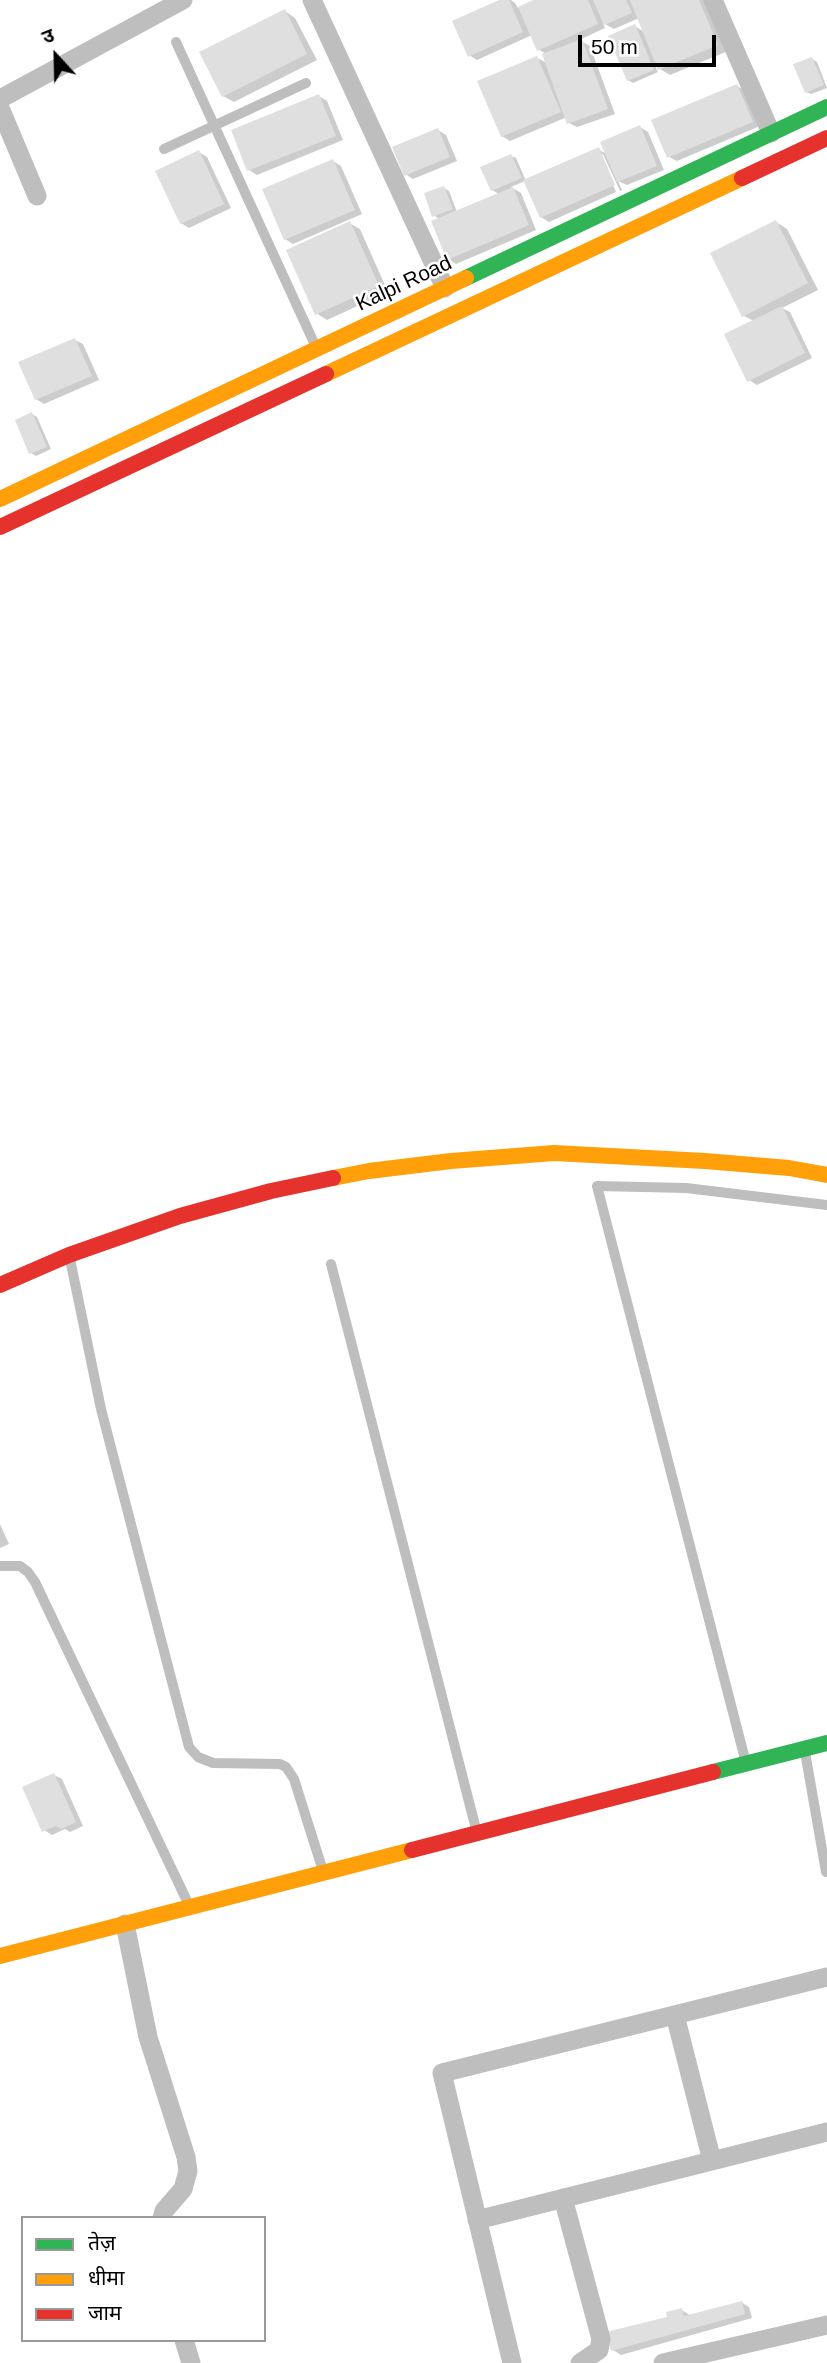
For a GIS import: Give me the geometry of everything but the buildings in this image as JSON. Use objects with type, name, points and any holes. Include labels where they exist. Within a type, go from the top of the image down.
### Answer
[{"type":"main road","name":"Kalpi Road","points":[[0,499],[827,107]]},
{"type":"main road","points":[[0,527],[827,138]]},
{"type":"main road","points":[[0,1285],[69,1255],[180,1216],[271,1191],[369,1171],[554,1153],[619,1155],[789,1168],[827,1175]]},
{"type":"main road","points":[[0,1956],[827,1742]]},
{"type":"street","points":[[0,99],[183,0]]},
{"type":"street","points":[[312,0],[445,288]]},
{"type":"street","points":[[713,0],[771,133]]},
{"type":"street","points":[[0,108],[37,196]]},
{"type":"street","points":[[125,1924],[148,2037],[188,2171],[183,2189],[163,2216]]},
{"type":"street","points":[[512,2363],[442,2073],[827,1977]]},
{"type":"street","points":[[675,2015],[712,2161]]},
{"type":"street","points":[[477,2220],[827,2132]]},
{"type":"street","points":[[563,2199],[601,2339],[599,2350],[580,2363]]},
{"type":"street","points":[[663,2363],[827,2325]]},
{"type":"street","points":[[185,2342],[191,2363]]},
{"type":"lane","points":[[176,42],[317,349]]},
{"type":"lane","points":[[164,149],[306,83]]},
{"type":"lane","points":[[746,1764],[597,1186],[686,1188],[827,1205]]},
{"type":"lane","points":[[69,1255],[97,1396],[189,1747],[198,1757],[213,1763],[280,1764],[286,1767],[294,1779],[323,1873]]},
{"type":"lane","points":[[331,1264],[477,1833]]},
{"type":"lane","points":[[0,1566],[20,1566],[35,1582],[190,1907]]},
{"type":"lane","points":[[804,1748],[826,1872]]},
{"type":"traffic: fast","points":[[466,278],[827,107]]},
{"type":"traffic: fast","points":[[713,1772],[827,1743]]},
{"type":"traffic: slow","points":[[326,374],[742,178]]},
{"type":"traffic: slow","points":[[0,499],[466,278]]},
{"type":"traffic: slow","points":[[333,1178],[451,1161],[554,1153],[705,1161],[789,1168],[827,1175]]},
{"type":"traffic: slow","points":[[0,1956],[412,1850]]},
{"type":"traffic: jam","points":[[742,178],[827,138]]},
{"type":"traffic: jam","points":[[0,527],[326,374]]},
{"type":"traffic: jam","points":[[0,1285],[69,1255],[180,1216],[271,1191],[333,1178]]},
{"type":"traffic: jam","points":[[412,1850],[713,1772]]}]
